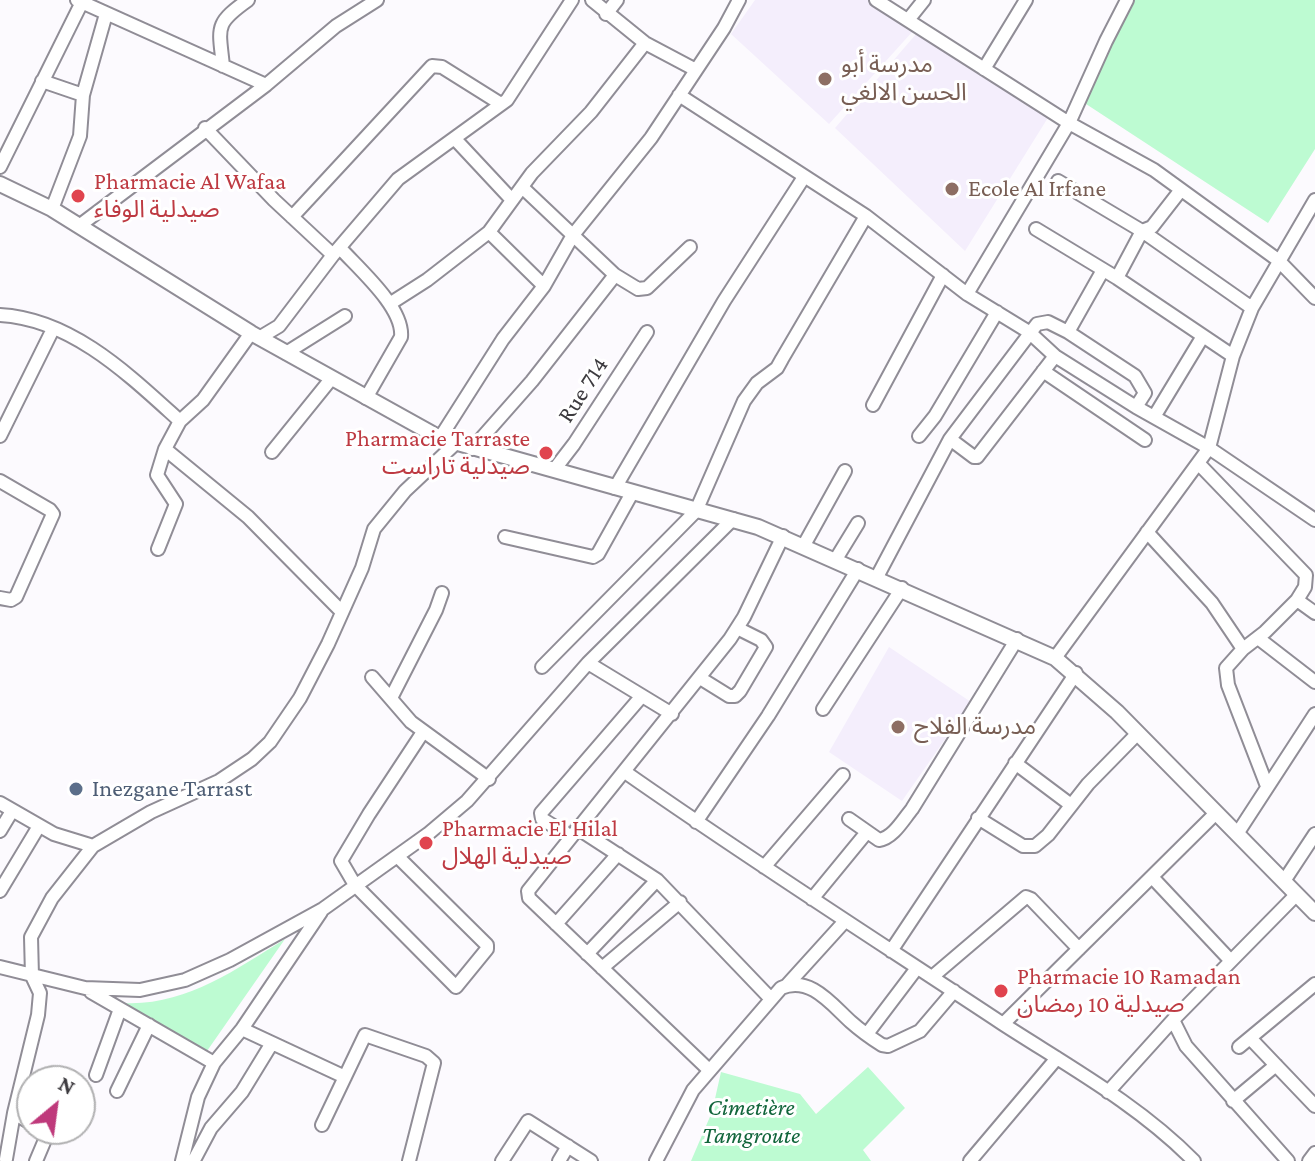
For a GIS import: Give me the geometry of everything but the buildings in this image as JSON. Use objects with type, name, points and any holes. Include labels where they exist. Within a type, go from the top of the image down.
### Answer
[{"type":"street","points":[[223,66],[219,30],[223,20],[248,0]]},
{"type":"street","points":[[79,226],[266,85],[336,26],[377,0]]},
{"type":"street","points":[[158,549],[176,504],[157,475],[165,449],[180,421],[203,400],[255,335],[279,326],[398,179],[501,104],[572,0]]},
{"type":"street","points":[[592,0],[645,43],[696,70]]},
{"type":"street","points":[[606,14],[617,0]]},
{"type":"street","points":[[440,438],[496,349],[544,286],[573,235],[628,170],[739,0]]},
{"type":"street","points":[[876,0],[1069,123],[1154,170],[1278,260],[1315,298]]},
{"type":"street","points":[[908,20],[924,0]]},
{"type":"street","points":[[967,294],[1069,123],[1127,0]]},
{"type":"street","points":[[0,167],[80,1],[266,85]]},
{"type":"street","points":[[984,69],[1022,1]]},
{"type":"street","points":[[52,209],[80,136],[83,95],[106,14]]},
{"type":"street","points":[[391,303],[427,280],[489,232],[532,173],[601,101],[645,43]]},
{"type":"street","points":[[292,217],[432,66],[442,67],[501,104]]},
{"type":"street","points":[[42,81],[83,95]]},
{"type":"street","points":[[679,95],[866,216],[967,294],[1029,332],[1055,356],[1209,448],[1315,520]]},
{"type":"street","points":[[205,128],[292,217],[336,252],[391,303],[402,327],[401,337],[366,398]]},
{"type":"street","points":[[455,139],[512,200]]},
{"type":"street","points":[[615,488],[724,301],[804,177]]},
{"type":"street","points":[[1058,181],[1142,231],[1252,308]]},
{"type":"street","points":[[0,184],[52,209],[255,335],[440,438],[733,519],[783,536],[1055,658],[1076,673],[1138,733],[1315,913]]},
{"type":"street","points":[[522,187],[615,275],[638,289],[644,290],[690,247]]},
{"type":"street","points":[[1117,278],[1142,231],[1152,227],[1180,191]]},
{"type":"street","points":[[1055,658],[1209,448],[1233,356],[1252,308],[1315,200]]},
{"type":"street","points":[[542,667],[696,511],[744,401],[757,383],[777,368],[866,216]]},
{"type":"street","points":[[1036,229],[1117,278],[1233,356]]},
{"type":"street","points":[[489,232],[544,286]]},
{"type":"street","points":[[1068,332],[1103,270]]},
{"type":"street","points":[[472,449],[532,381],[615,275]]},
{"type":"street","points":[[873,405],[943,275]]},
{"type":"street","points":[[919,436],[935,416],[997,312]]},
{"type":"street","points":[[0,315],[30,319],[109,359],[180,421]]},
{"type":"street","points":[[286,353],[345,316]]},
{"type":"street","points":[[877,577],[950,439],[1037,324],[1048,322],[1068,332],[1140,382],[1145,393],[1136,407]]},
{"type":"street","points":[[0,436],[53,329]]},
{"type":"street","name":"Rue 714","points":[[554,470],[647,332]]},
{"type":"street","points":[[1154,417],[1203,336]]},
{"type":"street","points":[[950,439],[977,457],[1055,356]]},
{"type":"street","points":[[1043,371],[1145,440]]},
{"type":"street","points":[[272,452],[331,379]]},
{"type":"street","points":[[6,1159],[38,1015],[40,993],[32,976],[31,937],[52,898],[93,846],[151,812],[219,781],[252,759],[270,742],[300,698],[359,575],[379,521],[405,491],[455,444]]},
{"type":"street","points":[[165,449],[248,517],[342,612]]},
{"type":"street","points":[[1198,463],[1306,575],[1305,587],[1297,600],[1226,668],[1228,685],[1267,786]]},
{"type":"street","points":[[804,545],[845,471]]},
{"type":"street","points":[[0,481],[53,514],[16,597],[11,600],[0,598]]},
{"type":"street","points":[[505,537],[593,557],[598,554],[632,493]]},
{"type":"street","points":[[0,967],[85,988],[140,990],[185,980],[230,960],[323,909],[454,812],[489,779],[588,663],[733,519]]},
{"type":"street","points":[[836,559],[858,523]]},
{"type":"street","points":[[1147,532],[1212,603],[1243,649]]},
{"type":"street","points":[[709,1070],[529,898],[528,891],[672,714],[737,628],[783,536]]},
{"type":"street","points":[[696,822],[768,716],[858,569]]},
{"type":"street","points":[[823,709],[902,588]]},
{"type":"street","points":[[391,698],[442,593]]},
{"type":"street","points":[[1297,600],[1315,613]]},
{"type":"street","points":[[700,678],[729,696],[735,696],[740,691],[766,647],[761,640],[737,628]]},
{"type":"street","points":[[1258,638],[1315,682]]},
{"type":"street","points":[[849,819],[876,839],[885,840],[912,809],[1017,639]]},
{"type":"street","points":[[588,663],[672,714]]},
{"type":"street","points":[[891,951],[1076,673]]},
{"type":"street","points":[[372,677],[411,722],[489,779]]},
{"type":"street","points":[[641,697],[541,813],[542,819],[618,854],[657,880],[771,999]]},
{"type":"street","points":[[1237,834],[1315,714]]},
{"type":"street","points":[[397,856],[487,945],[456,987],[355,885],[342,866],[342,857],[423,732]]},
{"type":"street","points":[[978,818],[1028,847],[1035,846],[1138,733]]},
{"type":"street","points":[[1015,763],[1071,805]]},
{"type":"street","points":[[625,772],[845,921],[1145,1117],[1194,1161]]},
{"type":"street","points":[[764,867],[843,775]]},
{"type":"street","points":[[0,803],[54,834],[93,846]]},
{"type":"street","points":[[0,831],[12,811]]},
{"type":"street","points":[[1003,1024],[1216,813]]},
{"type":"street","points":[[0,891],[39,826]]},
{"type":"street","points":[[812,899],[867,832]]},
{"type":"street","points":[[1284,881],[1315,834]]},
{"type":"street","points":[[556,924],[618,854]]},
{"type":"street","points":[[1152,877],[1230,960]]},
{"type":"street","points":[[587,954],[657,880]]},
{"type":"street","points":[[1108,1092],[1230,960],[1297,894]]},
{"type":"street","points":[[932,977],[1026,897],[1079,949]]},
{"type":"street","points":[[602,968],[680,902]]},
{"type":"street","points":[[189,1159],[198,1097],[214,1063],[242,1029],[323,909]]},
{"type":"street","points":[[656,1161],[678,1115],[709,1070],[845,921]]},
{"type":"street","points":[[867,1034],[917,968]]},
{"type":"street","points":[[1239,1047],[1315,984]]},
{"type":"street","points":[[787,985],[820,993],[867,1034],[888,1046],[920,1031],[954,991]]},
{"type":"street","points":[[85,988],[214,1063]]},
{"type":"street","points":[[96,1075],[120,1009]]},
{"type":"street","points":[[1173,1020],[1186,1046],[1288,1161]]},
{"type":"street","points":[[117,1091],[149,1025]]},
{"type":"street","points":[[242,1029],[345,1077]]},
{"type":"street","points":[[322,1125],[365,1035],[426,1056],[434,1063],[409,1161]]},
{"type":"street","points":[[1250,1038],[1315,1106]]},
{"type":"street","points":[[189,1159],[242,1092],[272,1043]]},
{"type":"street","points":[[970,1161],[1057,1058]]},
{"type":"street","points":[[1233,1101],[1276,1065]]},
{"type":"street","points":[[502,1161],[528,1121],[591,1161]]},
{"type":"street","points":[[559,1161],[568,1146]]},
{"type":"street","points":[[1309,1161],[1315,1153]]},
{"type":"shaded area","name":"مدرسة أبو الحسن الالغي","points":[[755,0],[868,0],[913,31],[829,124],[731,34]]},
{"type":"shaded area","name":"Ecole Al Irfane","points":[[917,33],[1049,116],[965,251],[835,128]]},
{"type":"shaded area","name":"مدرسة الفلاح","points":[[889,647],[971,702],[902,801],[829,752]]},
{"type":"green space","points":[[1132,0],[1315,0],[1315,149],[1268,223],[1086,104],[1104,45]]},
{"type":"green space","points":[[285,939],[207,1051],[124,1003],[168,999],[189,992],[228,974]]},
{"type":"green space","name":"Cimetière Tamgroute","points":[[868,1067],[905,1108],[863,1150],[871,1161],[691,1161],[712,1112],[721,1072],[800,1094],[816,1114]]},
{"type":"place","name":"مدرسة أبو الحسن الالغي","points":[[825,79]]},
{"type":"place","name":"Ecole Al Irfane","points":[[952,189]]},
{"type":"place","name":"Pharmacie Al Wafaa صيدلية الوفاء","points":[[78,196]]},
{"type":"place","name":"Pharmacie Tarraste صيدلية تاراست","points":[[546,453]]},
{"type":"place","name":"مدرسة الفلاح","points":[[898,727]]},
{"type":"place","name":"Inezgane Tarrast","points":[[76,789]]},
{"type":"place","name":"Pharmacie El Hilal صيدلية الهلال","points":[[426,843]]},
{"type":"place","name":"Pharmacie 10 Ramadan صيدلية 10 رمضان","points":[[1001,991]]}]
